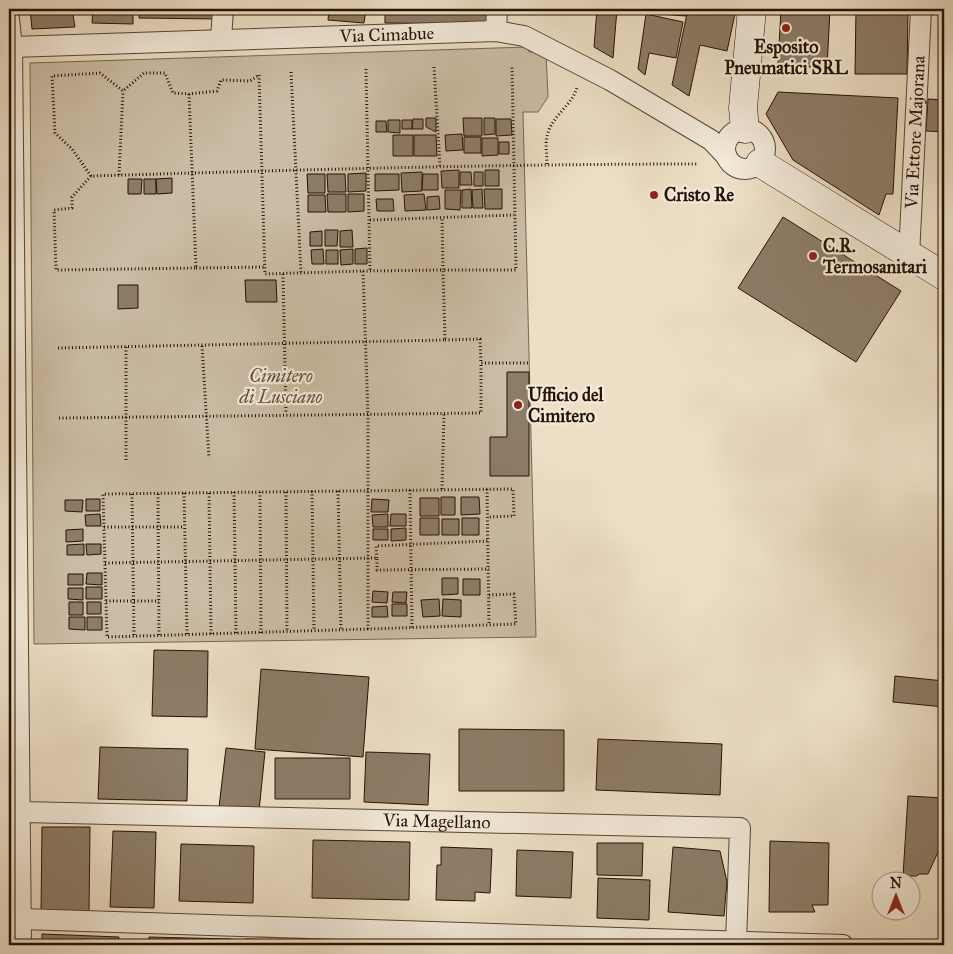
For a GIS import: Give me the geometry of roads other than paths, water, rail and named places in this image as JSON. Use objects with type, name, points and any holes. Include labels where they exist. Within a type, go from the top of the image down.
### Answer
[{"type":"street","points":[[221,40],[223,9]]},
{"type":"street","points":[[496,31],[497,9]]},
{"type":"street","points":[[745,129],[743,108],[752,9]]},
{"type":"street","name":"Via Ettore Majorana","points":[[909,256],[921,9]]},
{"type":"street","points":[[9,19],[12,47],[21,945]]},
{"type":"street","name":"Via Cimabue","points":[[12,47],[496,31],[524,36],[610,80],[712,140],[727,157]]},
{"type":"street","points":[[745,129],[758,133],[762,138],[765,151],[760,163],[755,167],[742,169],[734,165],[727,157],[725,150],[733,133],[745,129]]},
{"type":"street","points":[[760,163],[944,276]]},
{"type":"street","name":"Via Magellano","points":[[21,812],[740,828],[736,942]]},
{"type":"street","points":[[21,919],[843,945]]},
{"type":"place","name":"Esposito Pneumatici SRL","points":[[786,28]]},
{"type":"place","name":"Cristo Re","points":[[654,195]]},
{"type":"place","name":"C.R. Termosanitari","points":[[813,256]]},
{"type":"place","name":"Ufficio del Cimitero","points":[[518,405]]},
{"type":"park label","name":"Cimitero di Lusciano","points":[[281,386]]}]
